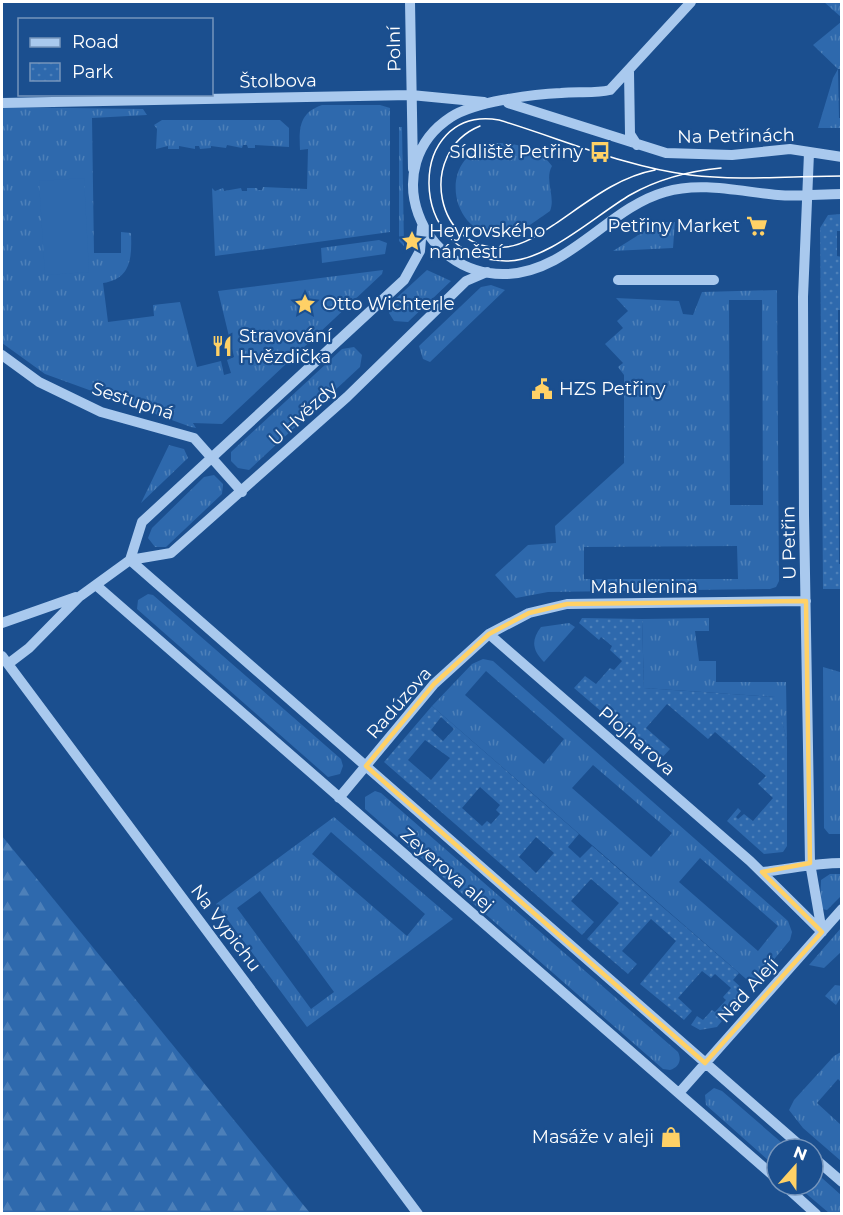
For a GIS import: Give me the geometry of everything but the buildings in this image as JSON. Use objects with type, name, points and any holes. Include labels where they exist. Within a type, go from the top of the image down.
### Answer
[{"type":"street","name":"Polní","points":[[410,2],[413,184]]},
{"type":"street","points":[[691,2],[610,90],[559,93],[504,102],[490,102],[459,112],[436,130],[420,157],[413,184],[416,211],[422,227],[447,255],[475,269],[505,274],[539,267],[636,204],[664,192],[681,189],[739,189],[778,195],[842,194]]},
{"type":"street","points":[[629,72],[630,134],[638,145]]},
{"type":"street","name":"Štolbova","points":[[2,103],[411,95],[490,102]]},
{"type":"street","points":[[504,102],[638,145]]},
{"type":"street","name":"Na Petřinách","points":[[638,145],[666,153],[732,155],[784,149],[842,157]]},
{"type":"street","name":"U Petřin","points":[[809,153],[803,297],[810,863],[822,932]]},
{"type":"street","name":"U Hvězdy","points":[[130,560],[142,522],[404,280],[420,251],[422,227]]},
{"type":"street","name":"U Hvězdy","points":[[2,623],[79,597],[130,560],[171,553],[347,397],[466,281],[487,272]]},
{"type":"street","points":[[618,280],[714,280]]},
{"type":"street","name":"Sestupná","points":[[2,355],[39,382],[101,412],[194,438],[242,492]]},
{"type":"street","name":"Zeyerova alej","points":[[130,560],[790,1137]]},
{"type":"street","name":"Zeyerova alej","points":[[97,586],[765,1168]]},
{"type":"street","name":"U Hvězdy","points":[[4,660],[29,648],[79,597]]},
{"type":"street","name":"Mahulenina","points":[[489,634],[529,613],[567,604],[806,601]]},
{"type":"street","name":"Radúzova","points":[[339,798],[434,684],[489,634]]},
{"type":"street","name":"Plojharova","points":[[489,634],[762,872],[822,932]]},
{"type":"street","name":"Na Vypichu","points":[[4,660],[418,1214]]},
{"type":"street","points":[[762,872],[794,869],[810,863],[842,863]]},
{"type":"street","name":"Nad Alejí","points":[[679,1093],[842,909]]},
{"type":"street","points":[[825,1167],[842,1182]]},
{"type":"street","points":[[797,1197],[816,1214]]},
{"type":"highlighted area","points":[[806,601],[810,863],[762,872],[822,932],[705,1063],[366,766],[434,684],[489,634],[529,613],[567,604]]},
{"type":"green space","points":[[824,2],[841,2],[841,17]]},
{"type":"green space","points":[[841,22],[841,69],[838,69],[813,45]]},
{"type":"green space","points":[[838,69],[841,128],[818,128],[833,78]]},
{"type":"green space","points":[[322,105],[380,105],[390,108],[390,232],[215,256],[212,188],[215,191],[223,188],[224,191],[241,188],[242,191],[247,191],[247,188],[262,190],[263,187],[307,189],[308,149],[300,150],[300,128],[309,112]]},
{"type":"green space","points":[[2,107],[143,109],[147,115],[92,118],[94,253],[121,253],[121,232],[131,233],[128,266],[119,277],[103,283],[108,322],[154,316],[153,305],[180,302],[197,367],[221,361],[224,375],[231,373],[227,360],[234,357],[218,291],[383,270],[382,274],[222,424],[193,423],[196,428],[191,427],[45,374],[2,343]]},
{"type":"green space","points":[[162,120],[280,120],[289,128],[289,147],[255,145],[255,148],[248,148],[247,145],[243,145],[242,148],[227,145],[226,148],[211,146],[211,148],[200,149],[199,146],[195,146],[195,149],[179,146],[179,149],[168,149],[168,146],[156,149],[157,129],[154,125]]},
{"type":"green space","points":[[399,127],[402,127],[404,246],[399,241]]},
{"type":"green space","points":[[492,143],[533,150],[552,166],[549,177],[552,200],[550,211],[525,228],[509,234],[490,234],[475,227],[464,215],[457,199],[456,182],[461,166],[473,152]]},
{"type":"green space","points":[[84,178],[89,272],[45,275],[39,181]]},
{"type":"green space","points":[[841,214],[841,231],[837,231],[837,256],[842,257],[841,310],[838,310],[841,589],[823,589],[820,228],[828,215]]},
{"type":"green space","points":[[675,222],[673,248],[613,251],[648,229],[649,223]]},
{"type":"green space","points":[[379,240],[387,243],[385,254],[322,263],[321,248]]},
{"type":"green space","points":[[427,270],[451,281],[408,322],[394,321],[389,313],[392,302]]},
{"type":"green space","points":[[491,285],[505,290],[430,362],[423,359],[419,346],[481,287]]},
{"type":"green space","points":[[777,290],[779,581],[776,587],[770,589],[548,592],[516,598],[495,575],[528,545],[556,543],[555,526],[624,463],[624,375],[618,367],[623,363],[605,344],[623,328],[617,321],[628,311],[616,298],[679,301],[683,314],[693,315],[702,292]],"holes":[[[729,300],[762,300],[763,505],[730,505]],[[737,546],[738,579],[584,579],[584,547]]]},
{"type":"green space","points":[[354,347],[362,355],[360,367],[249,470],[238,468],[231,461],[231,452],[342,349]]},
{"type":"green space","points":[[169,445],[184,449],[188,458],[141,503]]},
{"type":"green space","points":[[214,475],[223,484],[222,494],[166,547],[155,547],[148,538],[152,528],[204,477]]},
{"type":"green space","points":[[148,594],[153,595],[341,759],[343,766],[340,774],[328,777],[137,609],[138,600]]},
{"type":"green space","points":[[582,618],[642,619],[644,688],[776,697],[787,740],[787,846],[783,852],[764,854],[727,821],[738,808],[741,811],[736,817],[738,819],[744,814],[753,821],[773,798],[758,784],[766,776],[715,732],[708,739],[667,704],[646,728],[670,749],[659,761],[574,688],[585,676],[596,684],[610,668],[614,670],[622,661],[610,650],[612,646],[601,637],[599,640],[579,623]]},
{"type":"green space","points":[[709,618],[709,631],[695,631],[699,661],[716,661],[716,682],[786,682],[787,740],[775,697],[644,688],[642,619]]},
{"type":"green space","points":[[569,623],[575,627],[544,662],[534,645],[541,627]]},
{"type":"green space","points":[[483,659],[493,661],[788,921],[792,932],[790,940],[753,985],[432,706],[472,664]],"holes":[[[486,671],[564,739],[544,764],[465,695]],[[593,765],[672,833],[651,857],[572,788]],[[700,858],[778,926],[758,951],[679,882]]]},
{"type":"green space","points":[[823,667],[840,672],[841,834],[829,834],[824,828]]},
{"type":"green space","points":[[432,706],[579,834],[568,847],[580,858],[592,846],[739,973],[733,980],[746,992],[717,1027],[700,1030],[691,1025],[697,1016],[703,1020],[712,1010],[715,1012],[726,1000],[723,997],[731,988],[715,974],[711,978],[702,971],[678,998],[692,1011],[684,1020],[640,984],[676,941],[651,919],[622,951],[637,964],[628,974],[587,939],[619,903],[591,879],[571,901],[594,922],[582,935],[384,762]],"holes":[[[441,717],[454,729],[443,741],[431,730]],[[425,740],[450,758],[431,780],[408,760]],[[480,787],[500,805],[496,810],[500,814],[491,824],[487,821],[482,826],[462,808]],[[536,837],[554,853],[536,873],[519,857]]]},
{"type":"green space","points":[[375,791],[381,793],[678,1052],[680,1060],[678,1065],[670,1070],[663,1069],[365,809],[365,797]]},
{"type":"green space","points":[[334,817],[453,919],[307,1027],[216,904]],"holes":[[[331,832],[425,914],[407,936],[312,854]],[[260,891],[334,992],[311,1009],[237,908]]]},
{"type":"green space","points":[[2,836],[310,1213],[2,1213]]},
{"type":"green space","points":[[830,874],[841,874],[841,896],[827,910],[822,909],[820,905],[821,880]]},
{"type":"green space","points":[[841,928],[841,952],[824,968],[809,965]]},
{"type":"green space","points":[[835,985],[842,986],[841,997],[836,1005],[825,996]]},
{"type":"green space","points":[[841,1052],[841,1082],[838,1079],[817,1103],[841,1125],[841,1161],[825,1147],[825,1137],[813,1137],[789,1110],[794,1100],[834,1056]]},
{"type":"green space","points":[[714,1088],[722,1091],[775,1137],[765,1137],[765,1157],[706,1105],[705,1095]]},
{"type":"green space","points":[[825,1181],[841,1195],[841,1213],[829,1213],[810,1197],[825,1197]]},
{"type":"tram line","points":[[721,168],[697,171],[686,174],[674,177],[663,180],[652,184],[630,195],[554,246],[537,254],[506,261],[472,254],[448,236],[434,211],[429,184],[433,157],[446,135],[468,121],[499,120],[642,166],[666,171],[690,175],[727,178],[842,176]]},
{"type":"tram line","points":[[480,126],[460,139],[447,157],[441,178],[442,199],[450,219],[463,235],[482,245],[506,247],[525,241],[544,232],[615,185],[641,173],[655,170]]},
{"type":"place","name":"Sídliště Petřiny","points":[[600,152]]},
{"type":"place","name":"Petřiny Market","points":[[757,226]]},
{"type":"place","name":"Heyrovského náměstí","points":[[412,241]]},
{"type":"place","name":"Otto Wichterle","points":[[305,304]]},
{"type":"place","name":"Stravování Hvězdička","points":[[222,346]]},
{"type":"place","name":"HZS Petřiny","points":[[542,389]]},
{"type":"place","name":"Masáže v aleji","points":[[671,1137]]}]
